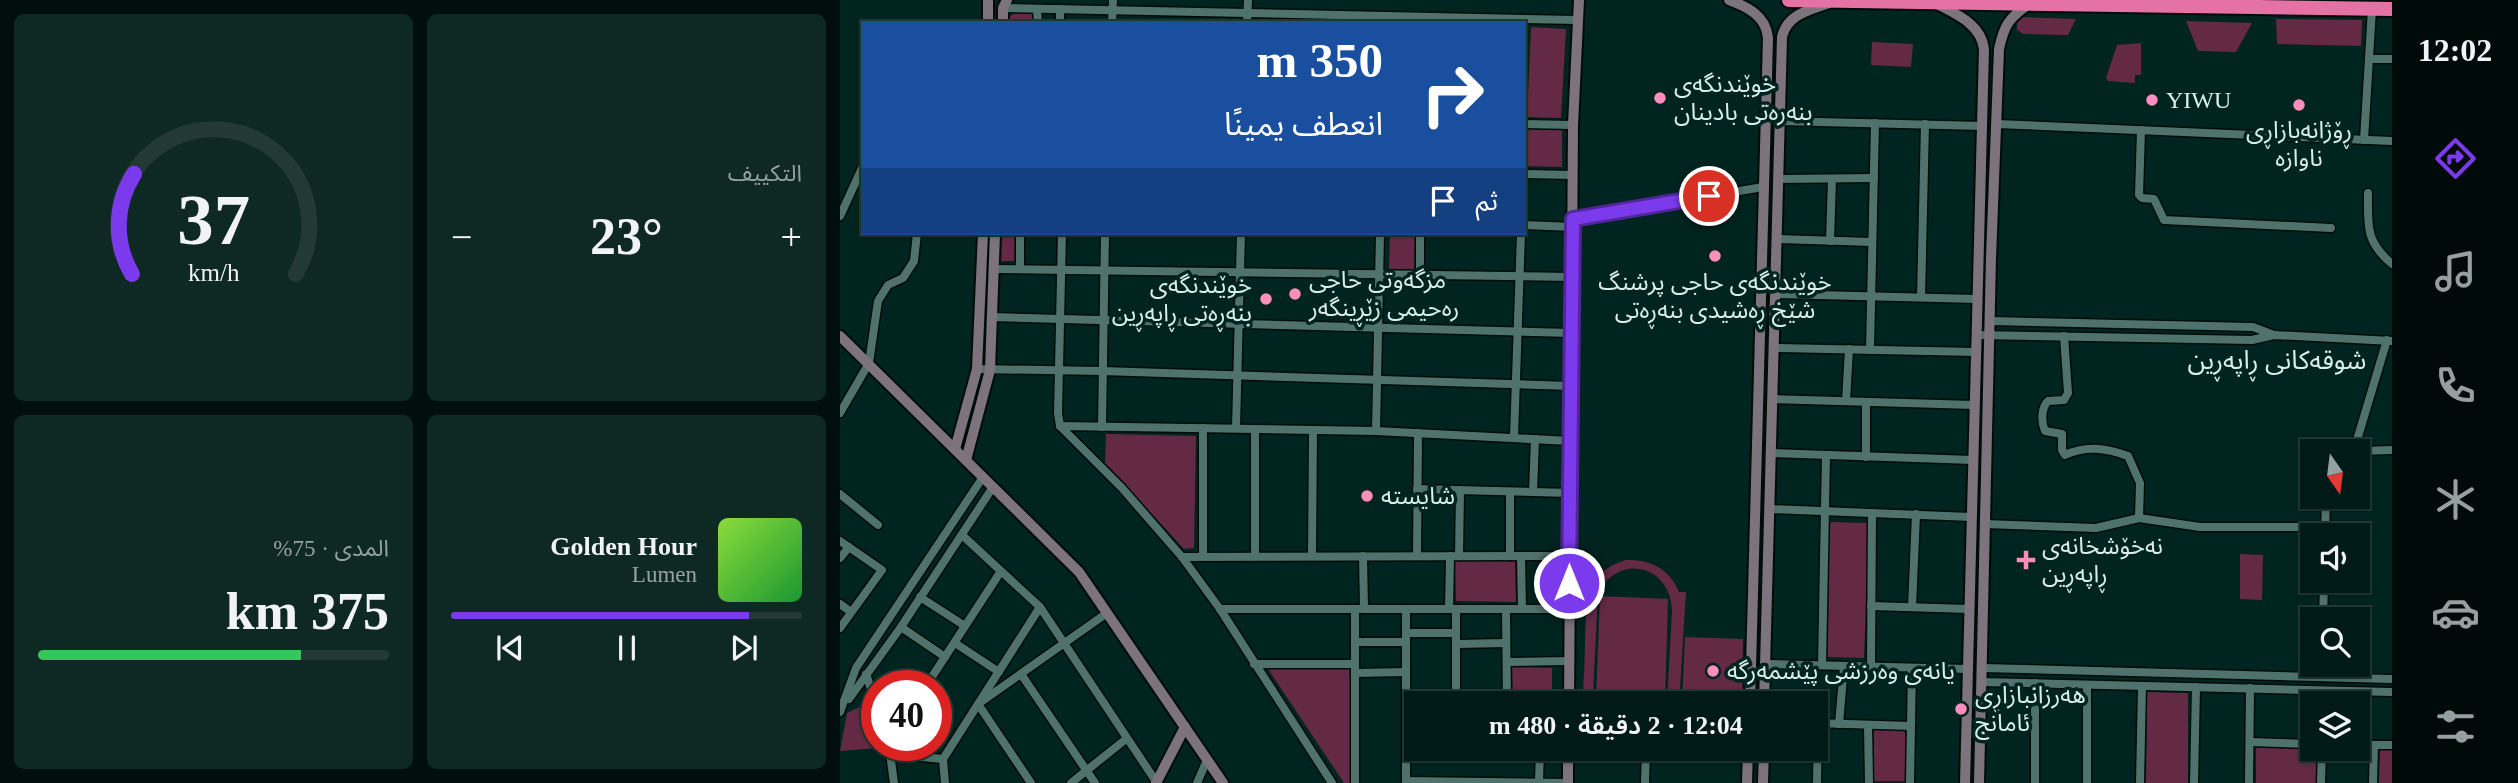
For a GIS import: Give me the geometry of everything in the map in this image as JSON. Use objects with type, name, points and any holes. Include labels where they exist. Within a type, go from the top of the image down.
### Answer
[{"type":"highway","points":[[1789,0],[2392,9]]},
{"type":"street","points":[[988,0],[988,21]]},
{"type":"street","points":[[1112,21],[1113,0]]},
{"type":"street","points":[[1247,21],[1248,0]]},
{"type":"street","points":[[1569,691],[1573,125],[1579,0]]},
{"type":"street","points":[[1729,0],[1754,12],[1765,25],[1768,38],[1750,691]]},
{"type":"street","points":[[1764,691],[1782,37],[1786,25],[1801,14],[1836,1]]},
{"type":"street","points":[[1934,2],[1968,22],[1982,39],[1984,49],[1965,783]]},
{"type":"street","points":[[1005,4],[1037,9],[1384,19],[1577,20]]},
{"type":"street","points":[[1979,783],[1999,50],[2010,19],[2029,4]]},
{"type":"street","points":[[1037,9],[1038,21]]},
{"type":"street","points":[[1060,9],[1060,21]]},
{"type":"street","points":[[2364,140],[2372,9]]},
{"type":"street","points":[[2370,58],[2392,59]]},
{"type":"street","points":[[1766,84],[1780,85]]},
{"type":"street","points":[[1779,121],[1982,126]]},
{"type":"street","points":[[1870,350],[1875,123]]},
{"type":"street","points":[[1526,124],[1573,125]]},
{"type":"street","points":[[1921,298],[1925,124]]},
{"type":"street","points":[[1997,124],[2392,141]]},
{"type":"street","points":[[2141,130],[2139,195],[2142,198],[2154,198],[2164,220],[2331,228]]},
{"type":"street","points":[[840,216],[861,170]]},
{"type":"street","points":[[1526,174],[1573,175]]},
{"type":"street","points":[[1830,241],[1832,178]]},
{"type":"street","points":[[1777,179],[1874,178]]},
{"type":"street","points":[[1526,225],[1573,223],[1763,187]]},
{"type":"street","points":[[2368,193],[2368,230],[2373,244],[2392,264]]},
{"type":"street","points":[[1979,233],[1992,234]]},
{"type":"street","points":[[840,413],[869,363],[878,301],[888,285],[903,278],[914,261],[917,235]]},
{"type":"street","points":[[955,449],[977,369],[983,235]]},
{"type":"street","points":[[966,460],[990,370],[995,235]]},
{"type":"street","points":[[1020,235],[1020,269]]},
{"type":"street","points":[[1062,235],[1058,371],[1060,426],[1122,488],[1182,556],[1220,609],[1332,783]]},
{"type":"street","points":[[1102,427],[1105,235]]},
{"type":"street","points":[[1236,428],[1241,235]]},
{"type":"street","points":[[1376,431],[1380,235]]},
{"type":"street","points":[[1420,235],[1420,275]]},
{"type":"street","points":[[1514,438],[1521,235]]},
{"type":"street","points":[[1776,239],[1871,242]]},
{"type":"street","points":[[1760,264],[1775,264]]},
{"type":"street","points":[[993,269],[1572,278]]},
{"type":"street","points":[[1775,294],[1977,299]]},
{"type":"street","points":[[991,317],[1571,333]]},
{"type":"street","points":[[1990,321],[2253,327],[2274,335]]},
{"type":"street","points":[[2104,325],[2104,338]]},
{"type":"street","points":[[1976,335],[2252,340],[2274,335],[2389,340],[2358,439]]},
{"type":"street","points":[[840,336],[1079,572],[1223,783]]},
{"type":"street","points":[[2064,336],[2068,394],[2064,400],[2048,401],[2044,405],[2042,425],[2045,430],[2062,434],[2062,450],[2065,455],[2075,450],[2094,448],[2109,449],[2128,456],[2140,483],[2139,518]]},
{"type":"street","points":[[1774,348],[1976,352]]},
{"type":"street","points":[[1846,401],[1849,349]]},
{"type":"street","points":[[977,369],[1570,386]]},
{"type":"street","points":[[1772,400],[1974,405]]},
{"type":"street","points":[[1866,402],[1866,457]]},
{"type":"street","points":[[1757,424],[1771,424]]},
{"type":"street","points":[[1060,426],[1376,431],[1570,441]]},
{"type":"street","points":[[1203,428],[1203,555]]},
{"type":"street","points":[[1255,429],[1255,555]]},
{"type":"street","points":[[1312,555],[1313,430]]},
{"type":"street","points":[[1417,556],[1418,433]]},
{"type":"street","points":[[1533,492],[1535,439]]},
{"type":"street","points":[[2370,450],[2392,450]]},
{"type":"street","points":[[1770,453],[1973,460]]},
{"type":"street","points":[[1822,665],[1826,456]]},
{"type":"street","points":[[840,713],[856,668],[983,477]]},
{"type":"street","points":[[869,670],[993,487]]},
{"type":"street","points":[[1417,489],[1570,493]]},
{"type":"street","points":[[1460,490],[1460,556]]},
{"type":"street","points":[[1510,492],[1510,556]]},
{"type":"street","points":[[840,494],[878,525]]},
{"type":"street","points":[[1770,509],[1971,517]]},
{"type":"street","points":[[1871,667],[1872,513]]},
{"type":"street","points":[[1912,607],[1916,514]]},
{"type":"street","points":[[1985,524],[2096,527],[2139,518],[2200,527],[2300,530]]},
{"type":"street","points":[[962,535],[1040,607],[1157,783],[1185,727]]},
{"type":"street","points":[[840,541],[882,570],[840,628]]},
{"type":"street","points":[[840,558],[849,547]]},
{"type":"street","points":[[1182,556],[1569,556]]},
{"type":"street","points":[[1355,783],[1355,642],[1363,556]]},
{"type":"street","points":[[1450,556],[1456,634],[1456,691]]},
{"type":"street","points":[[1521,556],[1521,609]]},
{"type":"street","points":[[936,670],[1001,571]]},
{"type":"street","points":[[920,597],[965,626]]},
{"type":"street","points":[[840,604],[851,612]]},
{"type":"street","points":[[1871,606],[1969,609]]},
{"type":"street","points":[[952,745],[1040,607]]},
{"type":"street","points":[[1220,609],[1569,609]]},
{"type":"street","points":[[1406,609],[1408,691]]},
{"type":"street","points":[[1506,609],[1507,691]]},
{"type":"street","points":[[978,704],[1107,613]]},
{"type":"street","points":[[1753,621],[1766,622]]},
{"type":"street","points":[[901,626],[945,657]]},
{"type":"street","points":[[1355,642],[1456,634]]},
{"type":"street","points":[[955,643],[999,671]]},
{"type":"street","points":[[1456,644],[1506,643]]},
{"type":"street","points":[[1507,662],[1569,661]]},
{"type":"street","points":[[1254,664],[1406,672]]},
{"type":"street","points":[[1765,664],[1968,669]]},
{"type":"street","points":[[1839,724],[1844,666]]},
{"type":"street","points":[[1910,783],[1912,668]]},
{"type":"street","points":[[1983,668],[2300,676]]},
{"type":"street","points":[[2179,673],[2179,687]]},
{"type":"street","points":[[1021,674],[1095,783]]},
{"type":"street","points":[[2322,677],[2392,679]]},
{"type":"street","points":[[840,713],[861,682]]},
{"type":"street","points":[[1982,682],[2345,691]]},
{"type":"street","points":[[2035,684],[2035,783]]},
{"type":"street","points":[[2087,685],[2087,783]]},
{"type":"street","points":[[2140,783],[2142,686]]},
{"type":"street","points":[[2194,783],[2196,687]]},
{"type":"street","points":[[2249,783],[2250,688]]},
{"type":"street","points":[[2370,692],[2392,692]]},
{"type":"street","points":[[978,704],[1029,782]]},
{"type":"street","points":[[1828,724],[1912,726]]},
{"type":"street","points":[[1868,725],[1869,783]]},
{"type":"street","points":[[1071,783],[1126,739]]},
{"type":"street","points":[[2250,742],[2300,744]]},
{"type":"street","points":[[2370,745],[2392,746]]},
{"type":"street","points":[[2373,783],[2374,745]]},
{"type":"street","points":[[1197,783],[1207,760]]},
{"type":"street","points":[[891,761],[894,783]]},
{"type":"street","points":[[943,761],[945,783]]},
{"type":"street","points":[[1408,761],[1406,782],[1460,783],[1568,783],[1568,761]]},
{"type":"street","points":[[1539,782],[1540,761]]},
{"type":"street","points":[[1645,783],[1646,761]]},
{"type":"street","points":[[1747,783],[1748,761]]},
{"type":"street","points":[[1763,761],[1763,783]]},
{"type":"street","points":[[1817,761],[1817,783]]},
{"type":"street","points":[[2321,783],[2322,761]]},
{"type":"shaded area","points":[[1017,12],[1035,12],[1037,21],[1009,21],[1010,16]]},
{"type":"shaded area","points":[[2017,17],[2076,19],[2068,35],[2023,34],[2017,30]]},
{"type":"shaded area","points":[[2276,19],[2362,20],[2361,46],[2277,44]]},
{"type":"shaded area","points":[[2186,21],[2252,23],[2236,52],[2198,51]]},
{"type":"shaded area","points":[[1531,27],[1566,29],[1561,118],[1527,117]]},
{"type":"shaded area","points":[[1872,42],[1913,44],[1911,67],[1871,65]]},
{"type":"shaded area","points":[[2141,43],[2141,75],[2135,75],[2135,83],[2108,81],[2106,78],[2117,45]]},
{"type":"shaded area","points":[[1526,129],[1562,130],[1562,167],[1526,166]]},
{"type":"shaded area","points":[[1002,235],[1015,235],[1014,261],[1001,261]]},
{"type":"shaded area","points":[[1390,235],[1415,235],[1414,270],[1389,269]]},
{"type":"shaded area","points":[[1106,434],[1196,436],[1194,548],[1184,549],[1105,463]]},
{"type":"shaded area","points":[[1829,522],[1869,523],[1864,658],[1826,657]]},
{"type":"shaded area","points":[[2240,554],[2263,555],[2262,600],[2240,599]]},
{"type":"shaded area","points":[[1626,560],[1643,561],[1665,572],[1679,592],[1686,592],[1680,691],[1668,691],[1672,611],[1669,595],[1663,583],[1653,574],[1630,569],[1618,572],[1598,594],[1593,691],[1583,691],[1588,601],[1596,580],[1613,565]]},
{"type":"shaded area","points":[[1455,561],[1515,561],[1516,602],[1456,601]]},
{"type":"shaded area","points":[[1600,596],[1668,599],[1665,691],[1596,691]]},
{"type":"shaded area","name":"یانەی وەرزشی پێشمەرگە","points":[[1685,637],[1743,639],[1742,691],[1683,691]]},
{"type":"shaded area","points":[[1512,667],[1552,668],[1552,691],[1513,691]]},
{"type":"shaded area","points":[[1352,668],[1351,783],[1344,783],[1268,669]]},
{"type":"shaded area","points":[[2147,692],[2188,693],[2188,783],[2146,783]]},
{"type":"shaded area","points":[[861,706],[861,749],[840,751],[847,713]]},
{"type":"shaded area","points":[[1874,729],[1905,729],[1905,781],[1874,781]]},
{"type":"shaded area","points":[[2256,747],[2300,748],[2300,761],[2317,761],[2317,783],[2256,783]]},
{"type":"shaded area","points":[[2380,749],[2392,750],[2392,783],[2379,783]]},
{"type":"place","name":"خوێندنگەی بنەرەتی بادینان","points":[[1660,98]]},
{"type":"place","name":"YIWU","points":[[2152,100]]},
{"type":"place","name":"ڕۆژانەبازاڕی ناوازە","points":[[2299,105]]},
{"type":"place","name":"خوێندنگەی حاجی پرشنگ شێخ ڕەشیدی بنەڕەتی","points":[[1715,256]]},
{"type":"place","name":"مزگەوتی حاجی رەحیمی زێڕینگەر","points":[[1295,294]]},
{"type":"place","name":"خوێندنگەی بنەڕەتی ڕاپەڕین","points":[[1266,299]]},
{"type":"place","name":"شایستە","points":[[1367,496]]},
{"type":"place","name":"نەخۆشخانەی ڕاپەڕین","points":[[2026,560]]},
{"type":"place","name":"یانەی وەرزشی پێشمەرگە","points":[[1713,671]]},
{"type":"place","name":"هەرزانبازاڕی ئامانج","points":[[1961,709]]},
{"type":"district","name":"شوقەکانی ڕاپەڕین","points":[[2277,360]]},
{"type":"route","points":[[1569,583],[1573,219],[1709,196]]}]
